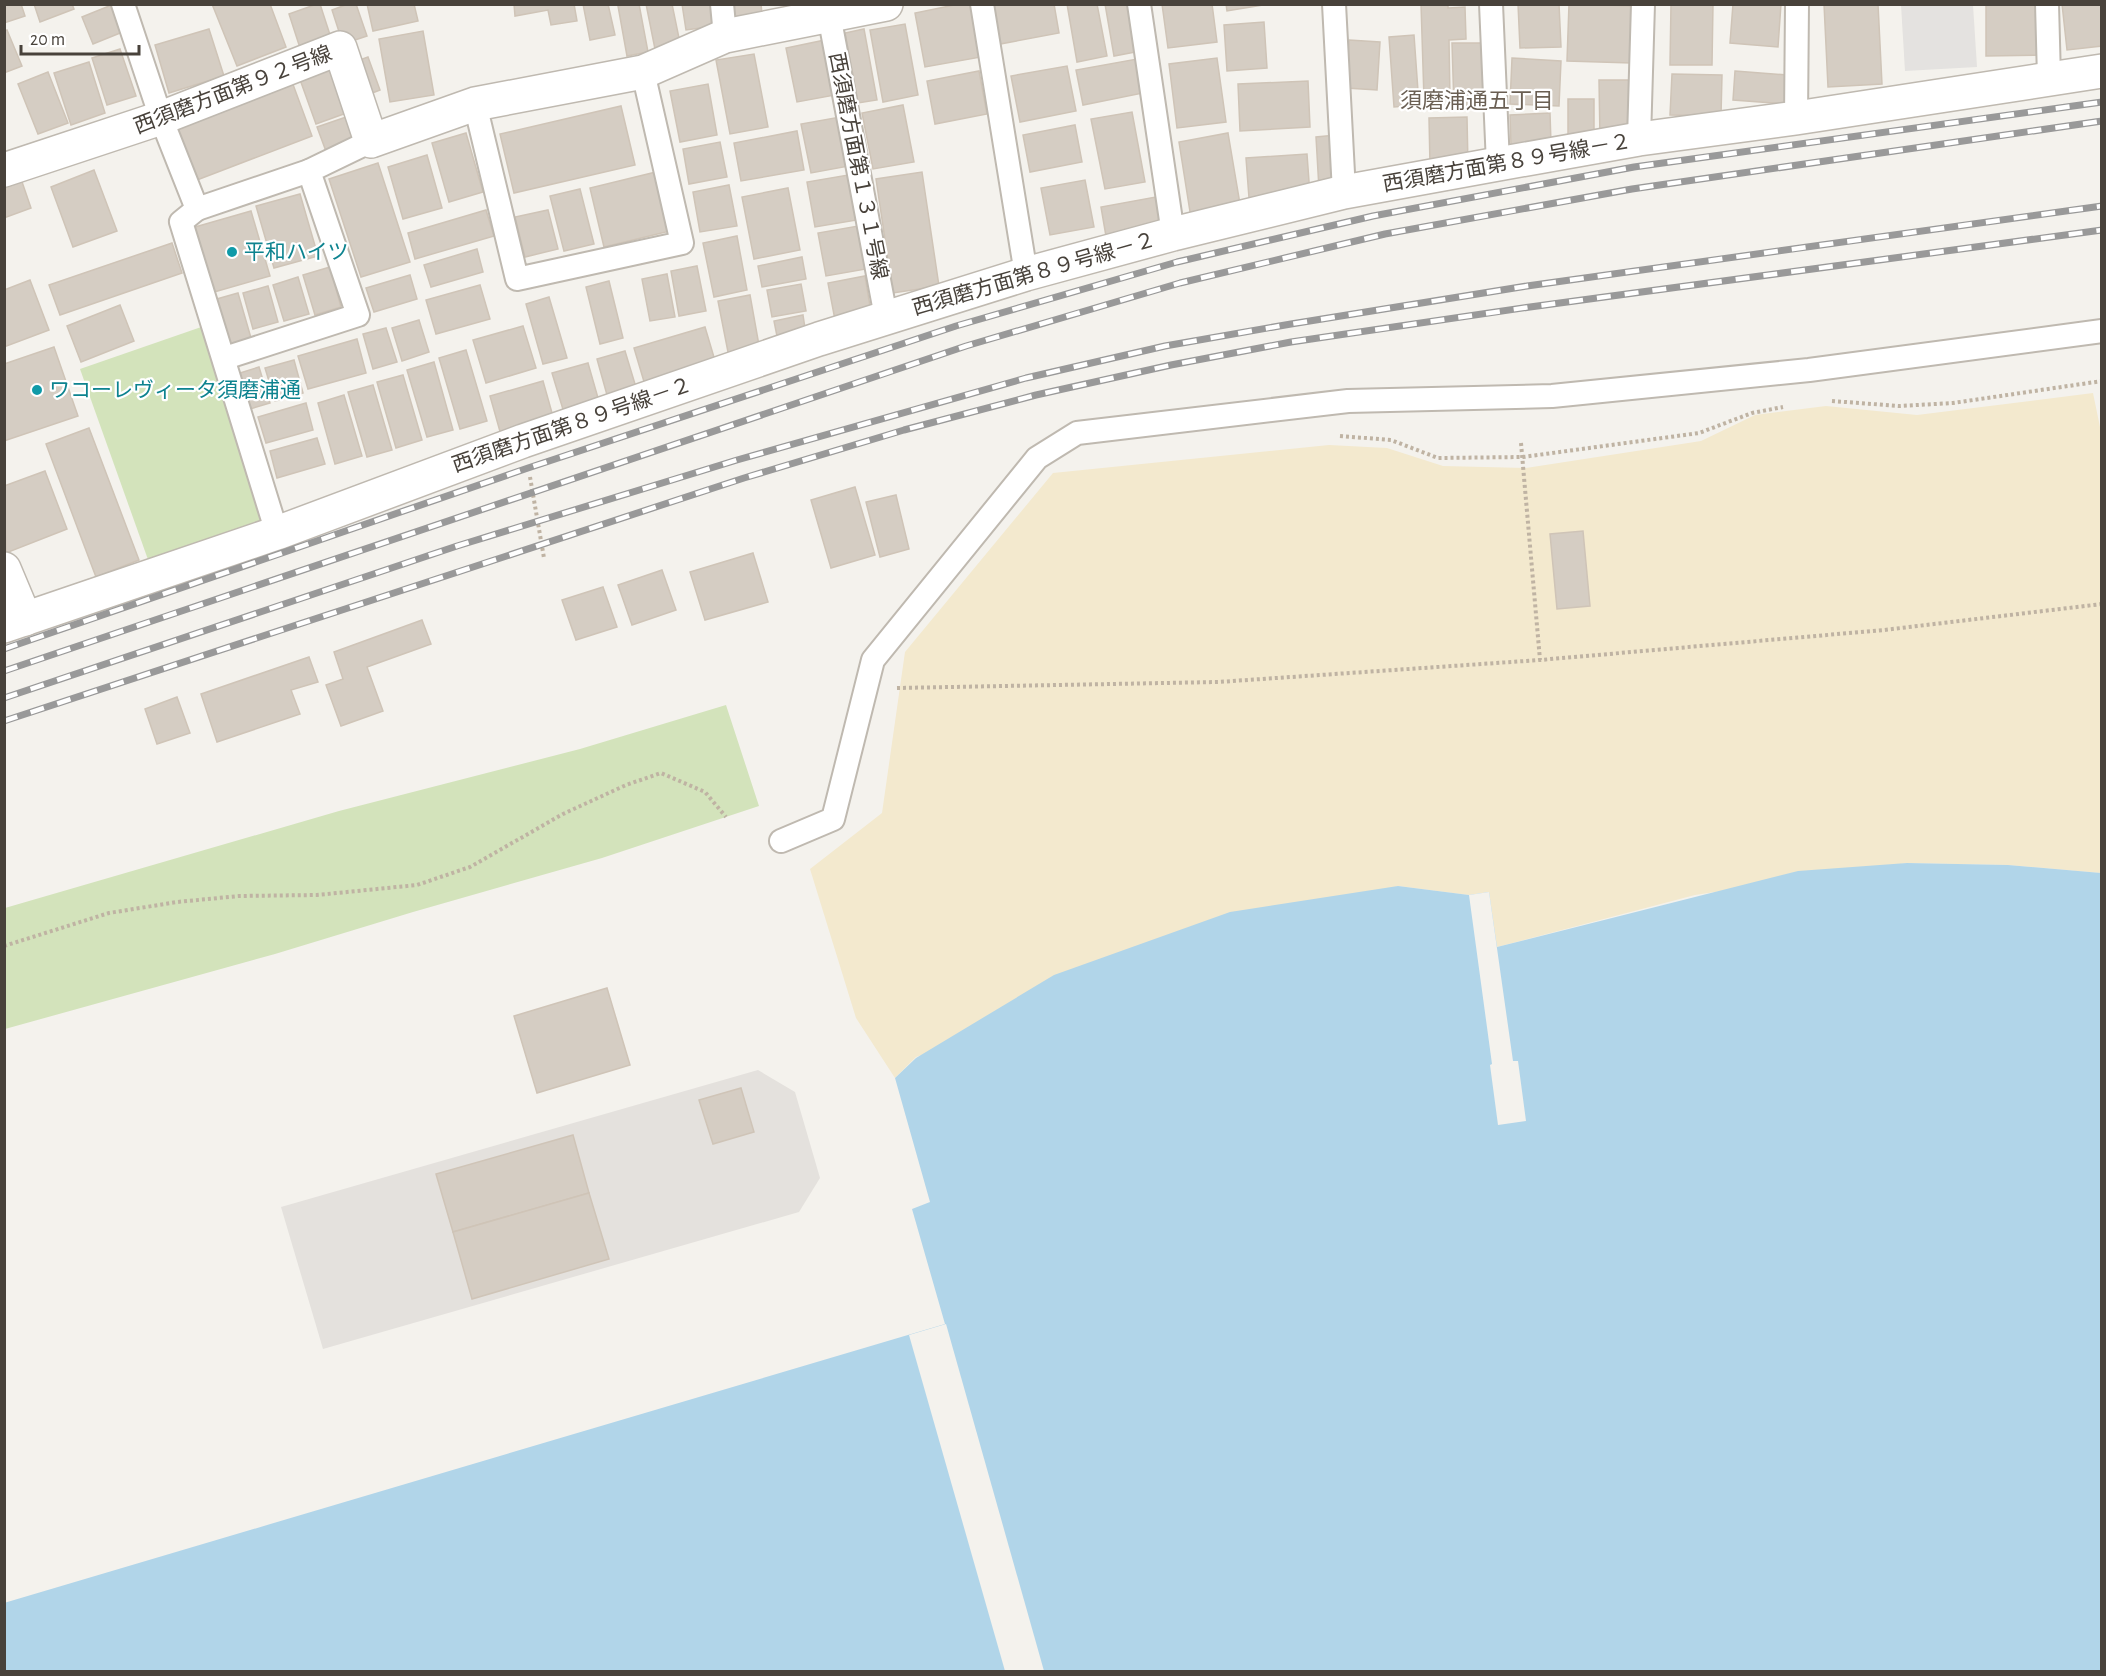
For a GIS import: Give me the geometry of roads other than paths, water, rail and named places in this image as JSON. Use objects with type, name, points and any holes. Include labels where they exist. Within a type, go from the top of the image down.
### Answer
[{"type":"street","points":[[371,141],[475,104],[643,72],[723,20],[829,15],[886,4]]},
{"type":"street","name":"西須磨方面第９２号線","points":[[4,170],[161,118],[340,48],[371,141]]},
{"type":"street","name":"西須磨方面第８９号線－２","points":[[15,622],[277,533],[523,441],[886,317],[1026,274],[1173,234],[1344,192],[1639,139],[1796,118],[2102,71]]},
{"type":"street","points":[[4,569],[15,622]]},
{"type":"lane","points":[[123,4],[161,118],[197,209]]},
{"type":"lane","points":[[982,4],[1026,274]]},
{"type":"lane","points":[[1139,4],[1173,234]]},
{"type":"lane","points":[[1334,4],[1344,192]]},
{"type":"lane","points":[[1491,4],[1498,164]]},
{"type":"lane","points":[[1639,139],[1643,4]]},
{"type":"lane","points":[[1796,118],[1797,4]]},
{"type":"lane","points":[[2047,4],[2049,78]]},
{"type":"lane","name":"西須磨方面第１３１号線","points":[[829,15],[886,317]]},
{"type":"lane","points":[[475,104],[517,279],[682,243],[643,72]]},
{"type":"lane","points":[[277,533],[225,358],[181,222],[197,209],[309,171],[371,141]]},
{"type":"lane","points":[[225,358],[358,315],[309,171]]},
{"type":"lane","points":[[781,841],[832,819],[873,660],[1036,458],[1077,434],[1348,400],[1576,394],[1809,370],[2102,331]]},
{"type":"water","points":[[1907,863],[2008,865],[2101,873],[2101,1671],[5,1672],[4,1603],[945,1324],[912,1209],[930,1202],[895,1078],[916,1058],[1054,975],[1230,912],[1398,886],[1469,895],[1489,892],[1497,947],[1798,871]]},
{"type":"railway","points":[[4,649],[528,468],[956,326],[1177,262],[1373,216],[1634,167],[2102,102]]},
{"type":"railway","points":[[4,671],[966,346],[1180,283],[1385,234],[1632,189],[2102,121]]},
{"type":"railway","points":[[4,698],[457,546],[737,460],[1026,378],[1165,346],[1527,286],[2102,206]]},
{"type":"railway","points":[[4,721],[744,478],[904,430],[1036,395],[1171,365],[1291,342],[1530,307],[2102,230]]},
{"type":"place","name":"平和ハイツ","points":[[232,252]]},
{"type":"place","name":"ワコーレヴィータ須磨浦通","points":[[37,390]]},
{"type":"district","name":"須磨浦通五丁目","points":[[1477,101]]}]
